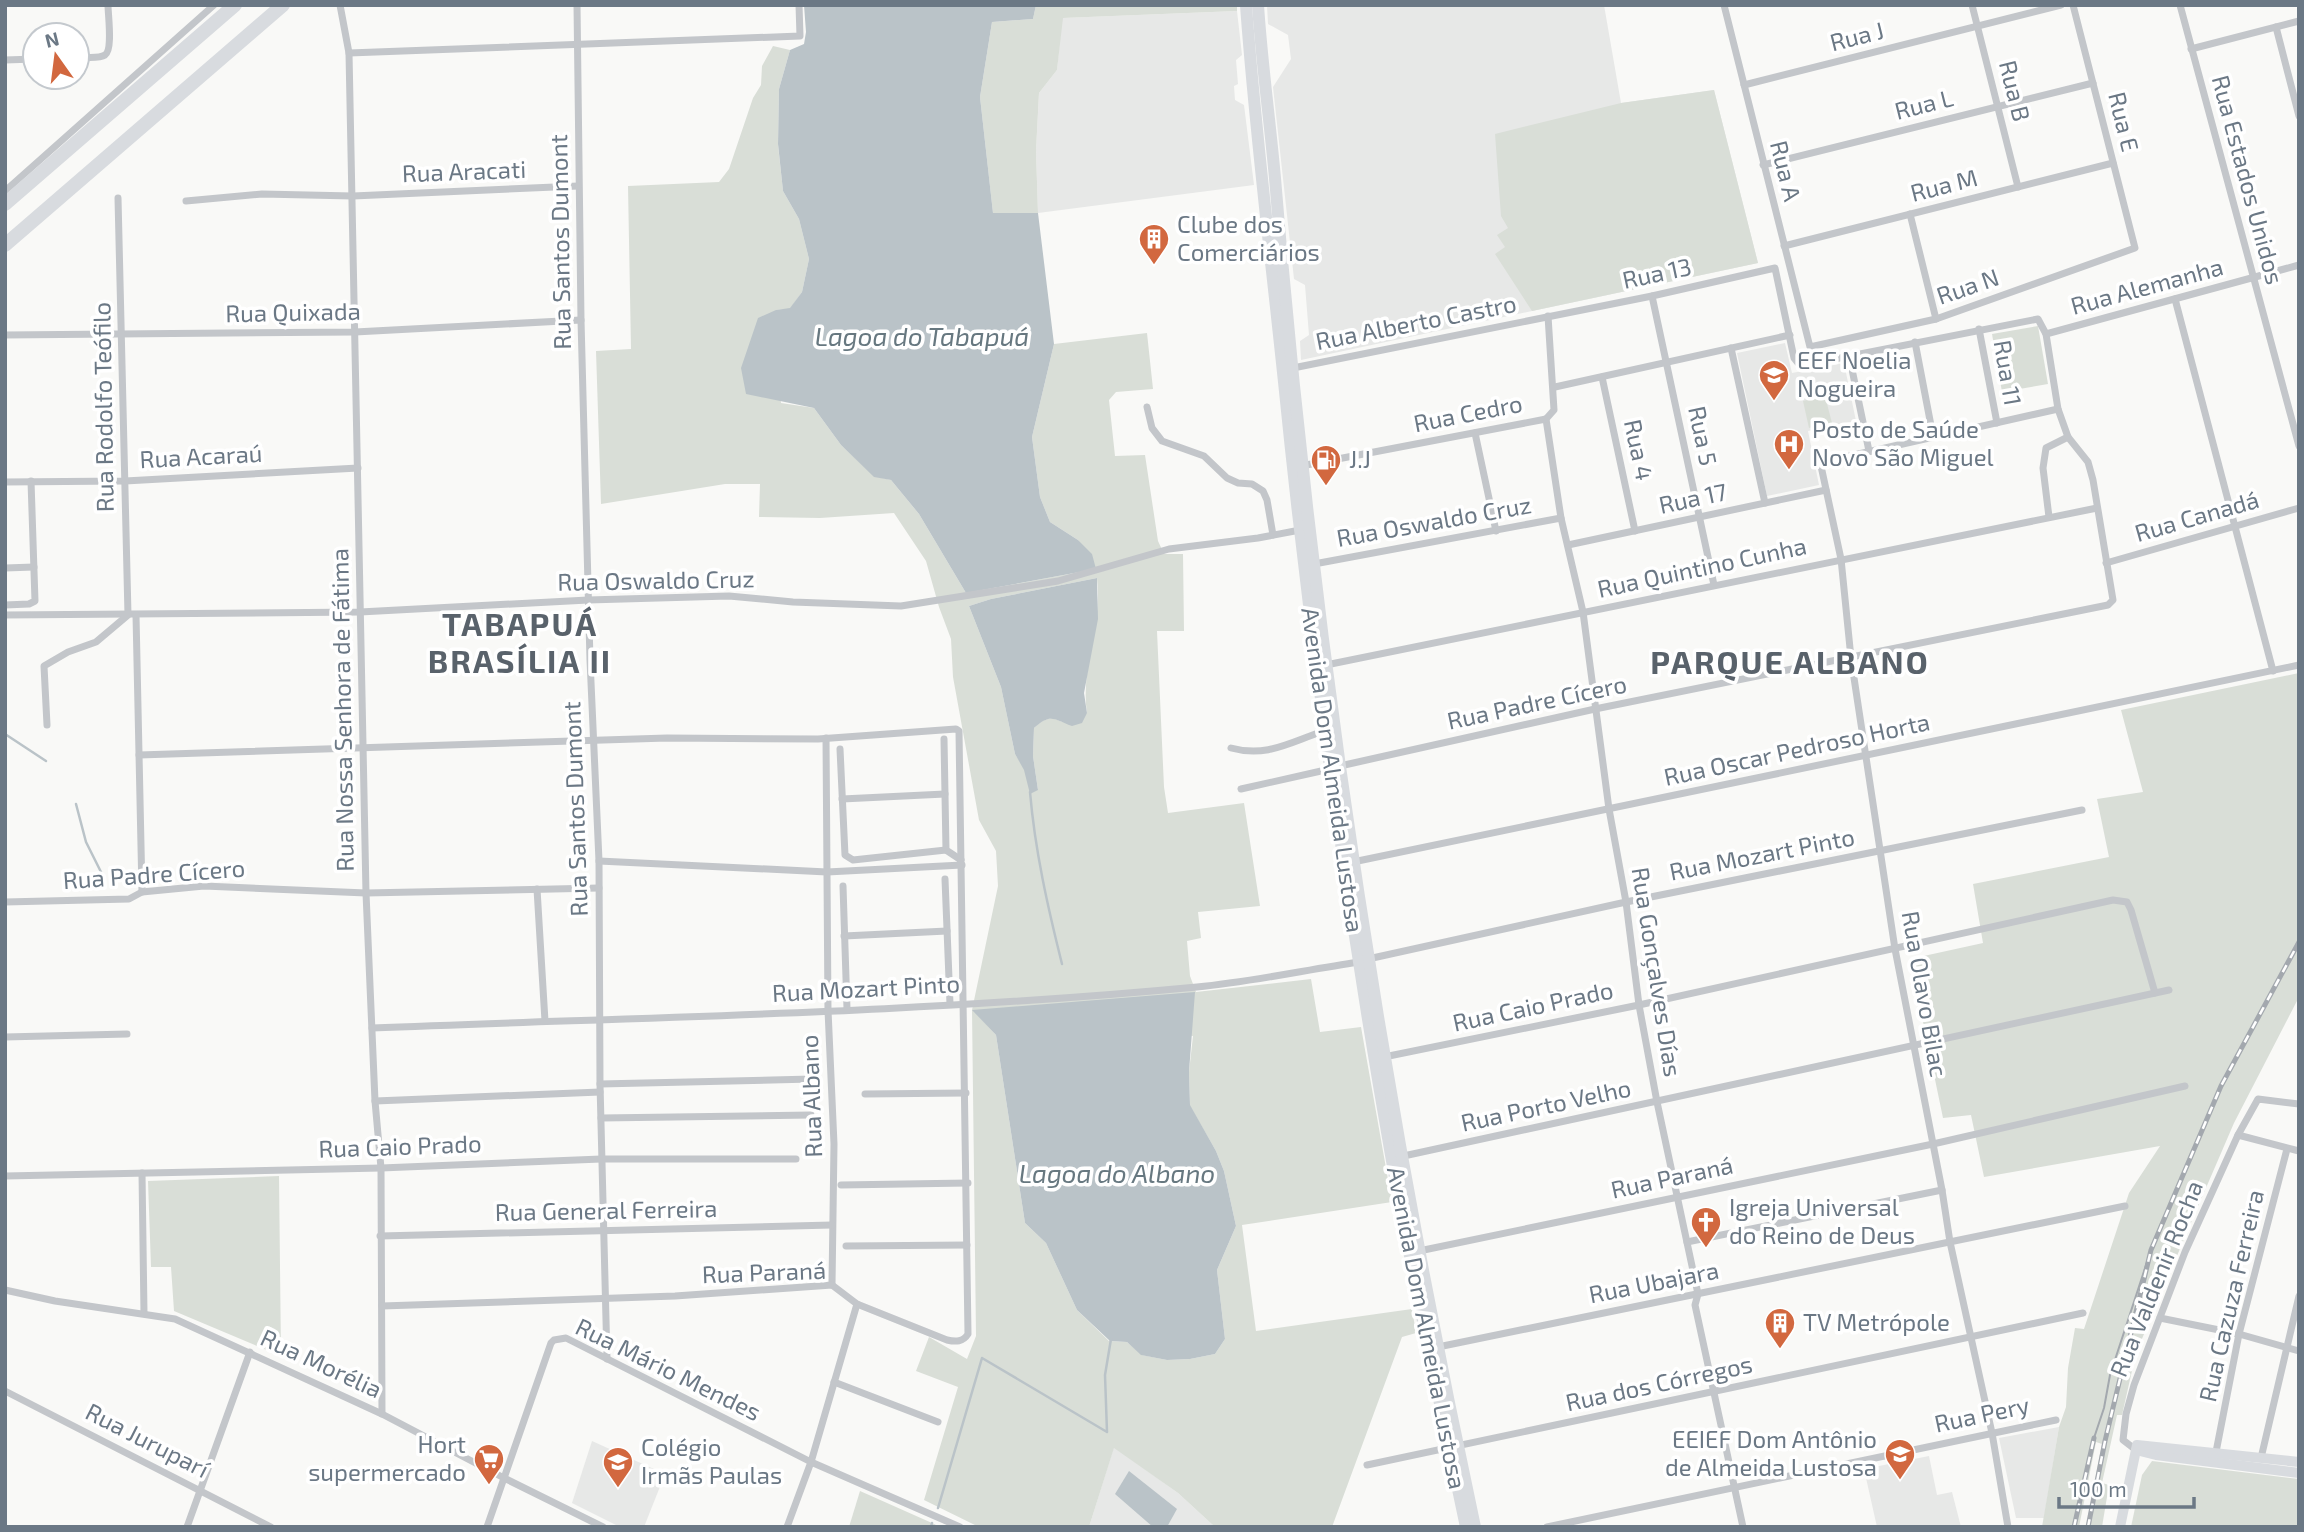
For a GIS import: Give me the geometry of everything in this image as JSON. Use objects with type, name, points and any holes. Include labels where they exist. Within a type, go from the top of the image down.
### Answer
[{"type":"highway","points":[[178,54],[224,5]]},
{"type":"highway","points":[[5,204],[235,5]]},
{"type":"highway","points":[[5,245],[283,5]]},
{"type":"main road","name":"Avenida Dom Almeida Lustosa","points":[[1246,5],[1254,43],[1297,466],[1313,564],[1325,732],[1335,767],[1353,862],[1363,961]]},
{"type":"main road","name":"Avenida Dom Almeida Lustosa","points":[[1254,43],[1258,5]]},
{"type":"main road","name":"Avenida Dom Almeida Lustosa","points":[[1260,99],[1293,368],[1300,530],[1363,961],[1396,1157],[1442,1391],[1475,1527]]},
{"type":"main road","name":"Avenida Dom Almeida Lustosa","points":[[1369,997],[1383,1057],[1396,1157],[1419,1251],[1438,1347],[1442,1391]]},
{"type":"main road","name":"Avenida Dom Almeida Lustosa","points":[[1454,1446],[1466,1527]]},
{"type":"street","points":[[91,56],[103,56],[110,46],[108,5]]},
{"type":"street","points":[[5,191],[214,5]]},
{"type":"street","name":"Rua Santos Dumont","points":[[577,5],[578,186],[588,600],[599,861],[602,1231],[607,1359]]},
{"type":"street","points":[[349,53],[800,36],[799,5]]},
{"type":"street","name":"Rua A","points":[[1724,5],[1810,347]]},
{"type":"street","name":"Rua B","points":[[1972,5],[2018,187]]},
{"type":"street","name":"Rua J","points":[[1744,85],[2061,5]]},
{"type":"street","name":"Rua E","points":[[2073,5],[2135,248]]},
{"type":"street","name":"Rua Estados Unidos","points":[[2180,5],[2299,446]]},
{"type":"street","name":"Rua Nossa Senhora de Fátima","points":[[340,6],[349,53],[366,893],[375,1101],[381,1168],[382,1414]]},
{"type":"street","points":[[2191,49],[2299,21]]},
{"type":"street","points":[[2276,27],[2299,116]]},
{"type":"street","name":"Rua L","points":[[1763,165],[2093,83]]},
{"type":"street","name":"Rua M","points":[[1784,246],[2113,163]]},
{"type":"street","name":"Rua Aracati","points":[[186,201],[262,194],[353,196],[578,186]]},
{"type":"street","name":"Rua Rodolfo Teófilo","points":[[118,198],[125,481],[139,755],[142,892]]},
{"type":"street","points":[[1910,214],[1936,319]]},
{"type":"street","name":"Rua N","points":[[1810,347],[1936,319],[2135,248]]},
{"type":"street","name":"Rua Alemanha","points":[[2046,334],[2299,265]]},
{"type":"street","name":"Rua 13","points":[[1548,316],[1775,268],[1790,335]]},
{"type":"street","name":"Rua 5","points":[[1652,296],[1714,585]]},
{"type":"street","points":[[2175,299],[2273,671],[2299,666]]},
{"type":"street","points":[[1548,316],[1555,387]]},
{"type":"street","name":"Rua Alberto Castro","points":[[1293,368],[1548,316]]},
{"type":"street","points":[[1790,335],[1794,358],[1804,365],[2033,319],[2041,323],[2046,334],[2058,409],[2068,437],[2088,462],[2093,480],[2106,563]]},
{"type":"street","name":"Rua Quixada","points":[[5,335],[355,332],[581,320]]},
{"type":"street","name":"Rua 11","points":[[1979,329],[1997,423]]},
{"type":"street","name":"Rua Cedro","points":[[1297,466],[1546,419],[1555,410],[1555,387],[1790,335]]},
{"type":"street","points":[[1915,342],[1933,436]]},
{"type":"street","points":[[1731,348],[1765,503]]},
{"type":"street","points":[[1849,355],[1869,451],[2058,409]]},
{"type":"street","name":"Rua 4","points":[[1602,377],[1635,531]]},
{"type":"street","points":[[1147,407],[1152,428],[1162,441],[1204,456],[1227,478],[1238,483],[1252,484],[1263,491],[1273,535]]},
{"type":"street","name":"Rua Gonçalves Días","points":[[1546,419],[1561,518],[1583,612],[1609,810],[1626,902],[1639,1004],[1698,1294],[1695,1305],[1743,1527]]},
{"type":"street","points":[[1475,433],[1496,530]]},
{"type":"street","points":[[2049,517],[2043,468],[2046,448],[2068,437]]},
{"type":"street","name":"Rua Olavo Bilac","points":[[1869,451],[1823,462],[1821,466],[1840,559],[1851,658],[1895,949],[1950,1242],[1992,1433],[2008,1527]]},
{"type":"street","name":"Rua Acaraú","points":[[5,482],[125,481],[358,468]]},
{"type":"street","points":[[5,605],[29,604],[35,601],[31,481]]},
{"type":"street","name":"Rua 17","points":[[1568,545],[1826,490]]},
{"type":"street","name":"Rua Quintino Cunha","points":[[1321,666],[2097,508]]},
{"type":"street","name":"Rua Canadá","points":[[2106,563],[2299,508]]},
{"type":"street","name":"Rua Oswaldo Cruz","points":[[1313,564],[1561,518]]},
{"type":"street","name":"Rua Oswaldo Cruz","points":[[5,615],[360,612],[588,600],[729,596],[806,603],[917,605],[1058,581],[1169,549],[1300,530]]},
{"type":"street","name":"Rua Padre Cícero","points":[[1241,789],[1595,709],[2108,605],[2112,602],[2106,563]]},
{"type":"street","points":[[5,568],[34,568]]},
{"type":"street","points":[[47,725],[44,666],[68,652],[96,642],[132,615]]},
{"type":"street","name":"Rua Oscar Pedroso Horta","points":[[1353,862],[2273,671]]},
{"type":"street","name":"Rua Paraná","points":[[382,1306],[605,1299],[832,1285],[857,1304],[947,1340],[961,1341],[968,1334],[968,1183],[959,731],[956,729],[826,738]]},
{"type":"street","points":[[1231,748],[1250,753],[1266,751],[1325,732]]},
{"type":"street","points":[[139,755],[667,738],[826,738]]},
{"type":"street","name":"Rua Albano","points":[[826,738],[828,1010],[834,1144],[832,1285]]},
{"type":"street","points":[[944,739],[946,850]]},
{"type":"street","points":[[840,750],[845,855],[848,858],[853,860],[946,850],[962,862]]},
{"type":"street","points":[[842,799],[945,794]]},
{"type":"street","name":"Rua Mozart Pinto","points":[[372,1028],[599,1021],[950,1004],[1199,987],[1363,961],[1626,902],[2082,810]]},
{"type":"street","points":[[599,861],[827,872],[962,862]]},
{"type":"street","points":[[945,879],[950,1004]]},
{"type":"street","name":"Rua Padre Cícero","points":[[5,902],[129,899],[142,892],[204,886],[366,893],[599,888]]},
{"type":"street","points":[[843,886],[847,1009]]},
{"type":"street","points":[[537,889],[545,1021]]},
{"type":"street","name":"Rua Caio Prado","points":[[1383,1057],[2113,900],[2127,902],[2131,910],[2155,993]]},
{"type":"street","points":[[845,936],[947,931]]},
{"type":"street","name":"Rua Porto Velho","points":[[1396,1157],[2169,990]]},
{"type":"street","points":[[5,1037],[127,1034]]},
{"type":"street","points":[[375,1101],[812,1079]]},
{"type":"street","name":"Rua Paraná","points":[[1419,1251],[1933,1144],[2185,1086]]},
{"type":"street","points":[[865,1094],[966,1093]]},
{"type":"street","name":"Rua Valdenir Rocha","points":[[2132,1445],[2126,1415],[2134,1385],[2185,1252],[2238,1135],[2258,1099],[2299,1104]]},
{"type":"street","points":[[601,1118],[811,1115]]},
{"type":"street","points":[[2238,1135],[2299,1151]]},
{"type":"street","name":"Rua Cazuza Ferreira","points":[[2217,1452],[2239,1334],[2287,1149]]},
{"type":"street","name":"Rua Caio Prado","points":[[5,1176],[381,1168],[601,1159],[796,1159]]},
{"type":"street","points":[[142,1174],[144,1313]]},
{"type":"street","points":[[841,1185],[968,1183]]},
{"type":"street","points":[[1687,1242],[1942,1190]]},
{"type":"street","name":"Rua Ubajara","points":[[1438,1347],[2125,1206]]},
{"type":"street","name":"Rua General Ferreira","points":[[380,1236],[832,1225]]},
{"type":"street","points":[[846,1246],[967,1245]]},
{"type":"street","name":"Rua Morélia","points":[[5,1290],[55,1301],[175,1320],[382,1414],[603,1527]]},
{"type":"street","points":[[2261,1458],[2299,1296]]},
{"type":"street","points":[[787,1527],[811,1462],[857,1304]]},
{"type":"street","name":"Rua dos Córregos","points":[[1367,1465],[2083,1313]]},
{"type":"street","points":[[2160,1318],[2239,1334],[2299,1351]]},
{"type":"street","name":"Rua Mário Mendes","points":[[504,1478],[551,1343],[566,1338],[811,1462],[960,1527]]},
{"type":"street","points":[[187,1527],[250,1352]]},
{"type":"street","points":[[834,1382],[938,1422]]},
{"type":"street","name":"Rua Juruparí","points":[[5,1391],[271,1527]]},
{"type":"street","name":"Rua Pery","points":[[1546,1527],[2056,1420]]},
{"type":"street","points":[[2132,1445],[2261,1458],[2299,1472]]},
{"type":"street","points":[[2132,1445],[2156,1455],[2286,1466],[2299,1462]]},
{"type":"street","points":[[2120,1527],[2132,1445]]},
{"type":"street","points":[[487,1527],[504,1478]]},
{"type":"street","points":[[936,1527],[939,1518]]},
{"type":"shaded area","points":[[1036,5],[1237,5],[1237,11],[1063,18],[1057,70],[1039,93],[1036,151],[1038,213],[993,213],[980,97],[992,22],[1033,19]]},
{"type":"shaded area","points":[[1267,5],[1604,5],[1621,103],[1714,90],[1758,263],[1301,360],[1300,341],[1309,335],[1305,285],[1294,279],[1273,87],[1291,59],[1288,35],[1268,24]]},
{"type":"shaded area","points":[[1237,11],[1242,55],[1236,60],[1238,84],[1234,86],[1235,100],[1244,105],[1254,185],[1038,213],[1036,151],[1039,93],[1057,70],[1062,18]]},
{"type":"shaded area","points":[[773,46],[790,50],[779,89],[778,145],[783,191],[799,219],[809,259],[802,292],[790,309],[776,310],[781,403],[814,408],[841,445],[874,476],[891,480],[919,514],[966,593],[1096,569],[1078,540],[1050,522],[1040,497],[1032,437],[1054,344],[1147,333],[1153,389],[1116,392],[1109,400],[1115,456],[1145,455],[1158,541],[1164,554],[1183,554],[1184,631],[1157,631],[1164,787],[1168,813],[1244,803],[1260,906],[1198,912],[1201,938],[1187,941],[1190,976],[1196,992],[1311,979],[1320,1032],[1361,1027],[1392,1202],[1242,1225],[1256,1331],[1412,1309],[1416,1333],[1402,1337],[1332,1527],[1215,1527],[1178,1493],[1114,1448],[1089,1527],[979,1527],[924,1500],[958,1387],[916,1371],[929,1337],[967,1359],[976,1336],[972,1010],[998,886],[996,851],[979,820],[953,677],[951,639],[926,561],[894,513],[820,518],[759,517],[760,484],[725,484],[601,504],[596,351],[631,349],[628,186],[719,182],[729,169],[753,98],[761,85],[762,66]],"holes":[[[1097,578],[1097,612],[1086,679],[1087,713],[1062,722],[1047,719],[1034,728],[1033,756],[1038,790],[1015,754],[1001,687],[969,606],[991,599]],[[973,1010],[1193,1036],[1189,1072],[1190,1106],[1216,1151],[1224,1171],[1236,1226],[1217,1270],[1225,1339],[1215,1354],[1167,1360],[1142,1355],[1127,1342],[1109,1341],[1077,1310],[1046,1243],[1025,1223],[996,1035]]]},
{"type":"shaded area","points":[[1714,90],[1758,263],[1532,311],[1495,254],[1505,247],[1497,235],[1508,228],[1501,216],[1495,134],[1621,103]]},
{"type":"shaded area","points":[[2038,326],[2048,384],[2002,392],[1992,334]]},
{"type":"shaded area","points":[[1785,343],[1792,373],[1844,363],[1856,421],[1808,431],[1819,485],[1767,496],[1737,353]]},
{"type":"shaded area","points":[[1825,396],[1832,423],[1809,428],[1803,401]]},
{"type":"shaded area","points":[[2299,673],[2299,997],[2234,1123],[2136,1353],[2122,1415],[2117,1415],[2102,1483],[2109,1485],[2102,1527],[2086,1527],[2102,1444],[2096,1442],[2079,1527],[2042,1527],[2059,1427],[2066,1407],[2068,1368],[2075,1328],[2084,1329],[2129,1193],[2160,1146],[1984,1177],[1971,1115],[1943,1118],[1910,959],[1983,943],[1973,884],[2109,857],[2097,799],[2143,792],[2121,710]]},
{"type":"shaded area","points":[[279,1176],[281,1356],[174,1311],[171,1267],[151,1267],[148,1181]]},
{"type":"shaded area","points":[[2059,1427],[2044,1518],[2016,1518],[1999,1438]]},
{"type":"shaded area","name":"Colégio Irmãs Paulas","points":[[592,1441],[665,1474],[644,1527],[620,1527],[572,1503]]},
{"type":"shaded area","points":[[1114,1447],[1178,1493],[1215,1527],[1089,1527]]},
{"type":"shaded area","name":"EEIEF Dom Antônio de Almeida Lustosa","points":[[1929,1456],[1937,1495],[1952,1492],[1961,1527],[1877,1527],[1864,1469]]},
{"type":"shaded area","points":[[2152,1461],[2299,1479],[2299,1527],[2131,1527],[2142,1475]]},
{"type":"shaded area","points":[[860,1491],[932,1523],[940,1527],[849,1527]]},
{"type":"water","name":"Lagoa do Tabapuá","points":[[804,5],[1036,5],[1033,19],[992,22],[980,97],[993,213],[1038,213],[1054,344],[1032,437],[1040,497],[1050,522],[1078,540],[1092,554],[1096,569],[966,593],[919,514],[891,480],[874,477],[841,445],[814,408],[746,394],[741,368],[758,318],[776,310],[790,308],[802,292],[809,259],[799,219],[783,191],[778,144],[779,89],[790,50],[804,44]]},
{"type":"water","points":[[1097,578],[1098,619],[1084,693],[1087,713],[1082,723],[1072,726],[1048,719],[1034,728],[1033,756],[1038,790],[1030,794],[1024,770],[1015,754],[1001,687],[969,606],[991,599]]},
{"type":"water","name":"Lagoa do Albano","points":[[1195,992],[1189,1072],[1190,1105],[1224,1171],[1236,1226],[1217,1270],[1225,1339],[1215,1354],[1167,1360],[1141,1355],[1127,1342],[1110,1341],[1077,1310],[1046,1243],[1025,1223],[996,1035],[972,1010]]},
{"type":"water","points":[[1129,1471],[1177,1509],[1167,1527],[1153,1527],[1115,1494]]},
{"type":"waterway","points":[[5,734],[46,761]]},
{"type":"waterway","points":[[1030,792],[1035,836],[1062,964]]},
{"type":"waterway","points":[[76,804],[86,842],[101,872]]},
{"type":"waterway","points":[[938,1508],[982,1358],[1107,1432],[1105,1375],[1111,1339]]},
{"type":"waterway","points":[[931,1527],[932,1523]]},
{"type":"tram line","points":[[2094,1438],[2104,1408],[2110,1375],[2151,1250]]},
{"type":"railway","points":[[2088,1527],[2105,1441],[2151,1250],[2221,1086],[2299,942]]},
{"type":"railway","points":[[2074,1527],[2094,1438]]},
{"type":"place","name":"Clube dos Comerciários","points":[[1154,266]]},
{"type":"place","name":"EEF Noelia Nogueira","points":[[1774,402]]},
{"type":"place","name":"Posto de Saúde Novo São Miguel","points":[[1789,471]]},
{"type":"place","name":"J.J","points":[[1326,487]]},
{"type":"place","name":"Igreja Universal do Reino de Deus","points":[[1706,1249]]},
{"type":"place","name":"TV Metrópole","points":[[1780,1350]]},
{"type":"place","name":"EEIEF Dom Antônio de Almeida Lustosa","points":[[1900,1481]]},
{"type":"place","name":"Hort supermercado","points":[[489,1486]]},
{"type":"place","name":"Colégio Irmãs Paulas","points":[[618,1489]]},
{"type":"district","name":"TABAPUÁ BRASÍLIA II","points":[[520,644]]},
{"type":"district","name":"PARQUE ALBANO","points":[[1790,663]]}]
